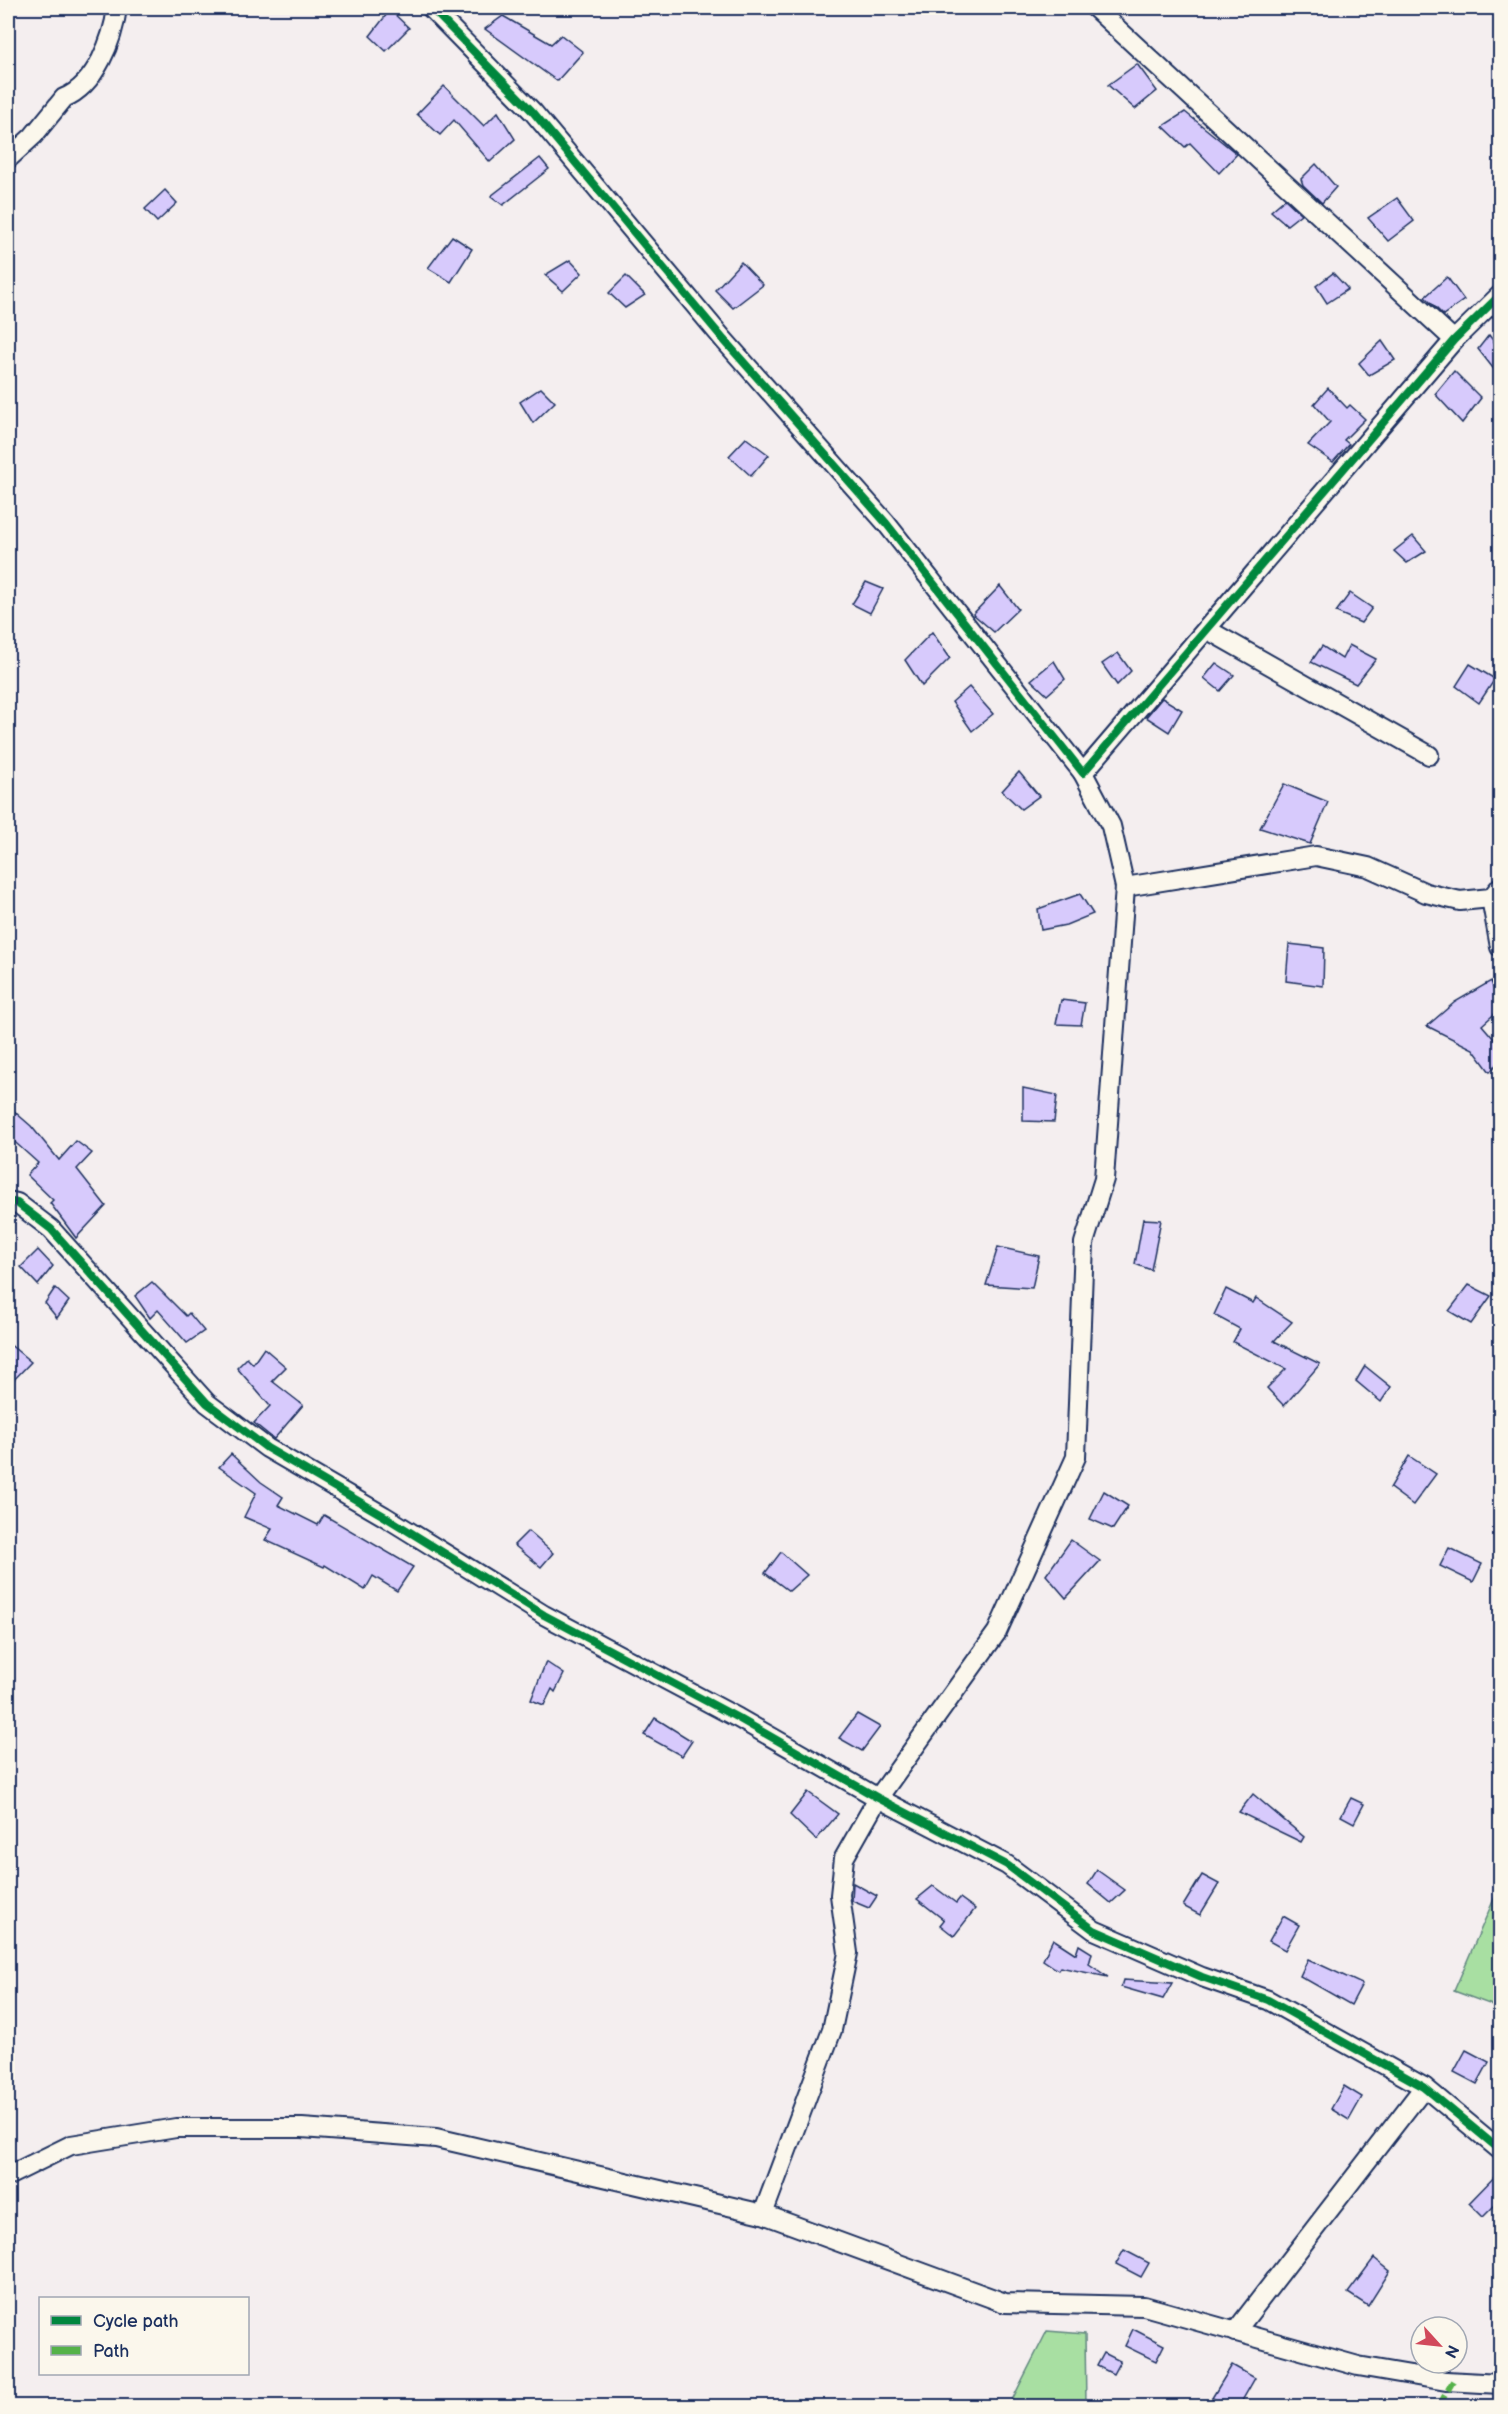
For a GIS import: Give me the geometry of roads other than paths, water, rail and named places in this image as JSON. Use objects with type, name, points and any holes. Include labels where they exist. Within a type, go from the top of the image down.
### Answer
[{"type":"street","points":[[8,159],[33,136],[64,98],[72,95],[96,71],[117,8]]},
{"type":"street","points":[[431,8],[533,112],[724,340],[886,523],[1083,772],[1111,826],[1125,887],[1104,1179],[1084,1243],[1076,1457],[997,1632],[878,1798],[843,1858],[840,1895],[848,1953],[832,2030],[763,2214]]},
{"type":"street","points":[[1095,8],[1454,340]]},
{"type":"street","points":[[1083,772],[1208,630],[1454,340],[1500,295]]},
{"type":"street","points":[[1208,630],[1429,756]]},
{"type":"street","points":[[1125,887],[1316,856],[1368,867],[1426,893],[1460,902],[1496,892],[1500,947]]},
{"type":"street","points":[[8,1201],[17,1203],[51,1230],[207,1403],[267,1448],[384,1516],[544,1615],[738,1718],[878,1798],[1006,1865],[1094,1930],[1202,1977],[1268,2000],[1424,2087],[1500,2150]]},
{"type":"street","points":[[1235,2332],[1424,2087]]},
{"type":"street","points":[[8,2176],[71,2145],[176,2128],[302,2128],[436,2138],[763,2214],[1005,2303],[1144,2306],[1358,2366],[1446,2381],[1500,2384]]}]
